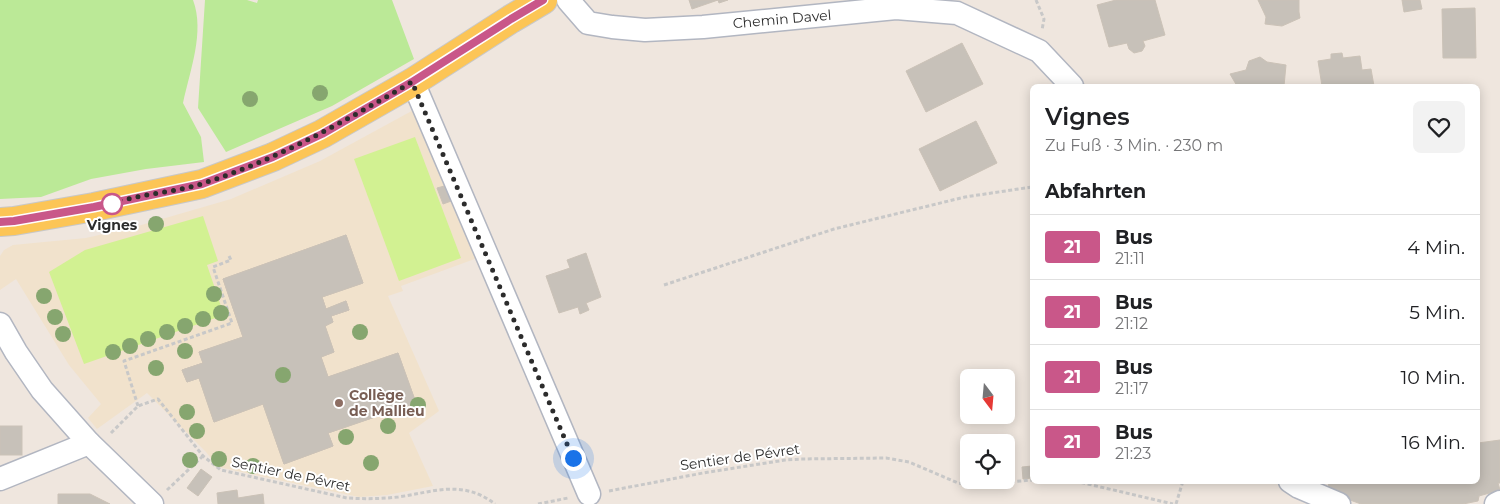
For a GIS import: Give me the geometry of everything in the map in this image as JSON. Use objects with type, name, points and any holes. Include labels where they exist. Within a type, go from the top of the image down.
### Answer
[{"type":"main road","points":[[0,222],[94,207],[202,184],[273,157],[322,134],[412,82],[541,0]]},
{"type":"street","name":"Chemin Davel","points":[[568,0],[588,23],[645,30],[691,28],[896,8],[957,13],[1039,50],[1070,84]]},
{"type":"street","points":[[412,82],[589,494]]},
{"type":"street","points":[[0,324],[16,352],[42,390],[89,443],[157,500]]},
{"type":"street","points":[[0,479],[89,443]]},
{"type":"street","points":[[1294,484],[1339,504]]},
{"type":"street","points":[[1496,504],[1500,502]]},
{"type":"path","points":[[1036,0],[1044,19],[1039,50]]},
{"type":"path","points":[[664,285],[834,229],[965,197],[1030,187]]},
{"type":"path","points":[[111,434],[138,406],[124,361],[232,323],[213,266],[231,260],[228,254]]},
{"type":"path","name":"Sentier de Pévret","points":[[138,406],[158,399],[203,456],[221,470],[347,498],[397,497],[441,489],[458,489],[472,491],[484,496],[495,504]]},
{"type":"path","points":[[157,500],[203,456]]},
{"type":"path","name":"Sentier de Pévret","points":[[538,504],[703,473],[801,459],[886,458],[909,462],[958,484],[972,485],[1030,480]]},
{"type":"path","points":[[1088,484],[1174,504],[1182,484]]},
{"type":"shaded area","points":[[419,107],[480,257],[401,286],[403,291],[388,296],[439,411],[409,433],[433,486],[387,495],[359,497],[218,467],[206,452],[147,393],[97,429],[88,418],[101,404],[69,365],[16,279],[0,290],[0,256],[4,250],[13,245],[86,238],[138,226],[231,199],[320,161]]},
{"type":"green space","points":[[0,0],[193,0],[196,12],[197,38],[183,103],[201,137],[204,162],[146,169],[91,179],[41,197],[0,199]]},
{"type":"green space","points":[[205,0],[247,0],[257,3],[258,0],[392,0],[414,59],[332,106],[226,152],[198,108]]},
{"type":"green space","points":[[415,137],[461,258],[399,281],[354,159]]},
{"type":"green space","points":[[203,216],[218,261],[207,265],[224,315],[84,364],[49,272],[85,250]]},
{"type":"building","points":[[689,0],[718,0],[692,9]]},
{"type":"building","points":[[1116,0],[1155,0],[1165,35],[1143,41],[1145,46],[1142,51],[1134,53],[1129,49],[1127,43],[1109,47],[1097,5]]},
{"type":"building","points":[[1258,0],[1299,0],[1300,18],[1282,26],[1265,24],[1266,17]]},
{"type":"building","points":[[1402,0],[1420,0],[1422,9],[1404,12]]},
{"type":"building","points":[[1475,8],[1476,58],[1443,58],[1442,9]]},
{"type":"building","points":[[962,43],[983,84],[926,112],[906,71]]},
{"type":"building","points":[[1342,53],[1343,58],[1360,56],[1362,70],[1371,69],[1374,84],[1322,84],[1318,61],[1331,59],[1331,54]]},
{"type":"building","points":[[1260,57],[1267,62],[1286,65],[1284,84],[1236,84],[1230,74],[1246,70],[1249,61]]},
{"type":"building","points":[[976,121],[997,163],[940,191],[919,149]]},
{"type":"building","points":[[448,185],[454,200],[443,204],[437,188]]},
{"type":"building","name":"Collège de Mallieu","points":[[346,235],[363,283],[322,297],[326,309],[346,301],[349,310],[331,316],[333,322],[325,326],[334,352],[321,357],[328,377],[398,353],[416,403],[328,433],[333,446],[284,464],[263,404],[214,422],[199,378],[187,382],[182,370],[203,363],[199,352],[243,337],[223,279]],"holes":[[[301,342],[314,381],[250,404],[236,364]]]},
{"type":"building","name":"Collège de Mallieu","points":[[346,235],[363,283],[322,297],[326,309],[346,301],[349,310],[331,316],[333,322],[325,326],[334,352],[321,357],[328,377],[398,353],[416,403],[328,433],[333,446],[284,464],[263,404],[214,422],[199,378],[187,382],[182,370],[203,363],[199,352],[243,337],[223,279]]},
{"type":"building","points":[[586,253],[601,297],[586,303],[589,310],[580,314],[578,307],[559,313],[546,276],[570,268],[567,260]]},
{"type":"building","points":[[0,426],[22,426],[22,455],[0,455]]},
{"type":"building","points":[[1500,440],[1500,483],[1498,483],[1500,490],[1479,496],[1478,501],[1463,504],[1361,504],[1328,492],[1329,484],[1480,484],[1480,443]]},
{"type":"building","points":[[1030,466],[1030,478],[1023,479],[1022,467]]},
{"type":"building","points":[[201,469],[212,477],[198,496],[187,488]]},
{"type":"building","points":[[237,490],[238,498],[263,494],[264,504],[218,504],[217,493]]},
{"type":"building","points":[[58,494],[90,494],[110,504],[58,504]]},
{"type":"bus line","name":"21","points":[[0,222],[94,207],[202,184],[273,157],[322,134],[412,82],[543,0]]},
{"type":"place","name":"Vignes","points":[[112,204]]},
{"type":"place","name":"Collège de Mallieu","points":[[339,403]]},
{"type":"route","points":[[112,204],[202,184],[273,157],[322,134],[412,82],[573,458]]}]
